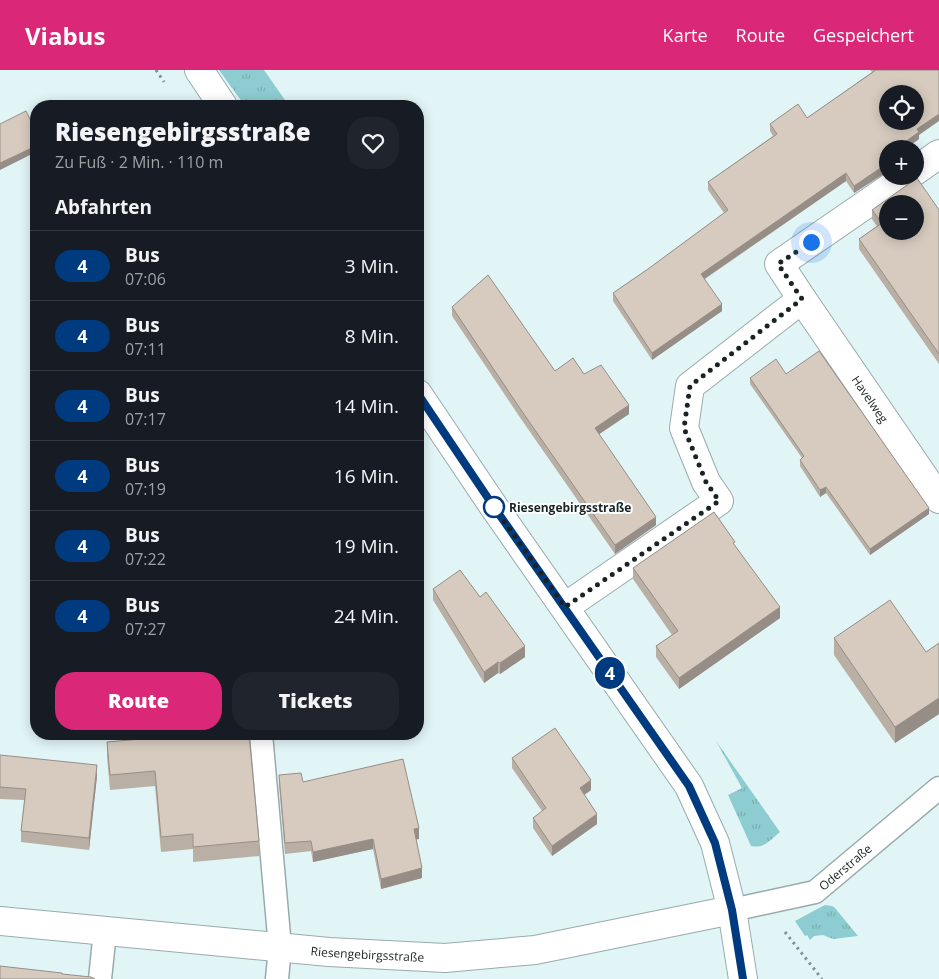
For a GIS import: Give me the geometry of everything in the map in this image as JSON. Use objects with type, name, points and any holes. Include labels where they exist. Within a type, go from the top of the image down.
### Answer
[{"type":"street","points":[[198,70],[219,100]]},
{"type":"street","points":[[924,164],[939,154]]},
{"type":"street","name":"Havelweg","points":[[894,185],[778,264],[939,499]]},
{"type":"street","points":[[565,607],[719,501],[706,482],[684,428],[690,386],[802,299]]},
{"type":"street","points":[[424,403],[494,507],[689,786],[715,843],[732,910],[743,979]]},
{"type":"street","name":"Riesengebirgsstraße","points":[[0,921],[328,952],[445,958],[535,950],[732,910]]},
{"type":"lane","points":[[262,740],[280,947],[277,979]]},
{"type":"lane","name":"Oderstraße","points":[[732,910],[816,892],[939,788]]},
{"type":"lane","points":[[100,979],[105,931]]},
{"type":"path","points":[[783,929],[822,979]]},
{"type":"green space","points":[[219,70],[264,70],[285,100],[241,100]]},
{"type":"green space","points":[[716,741],[780,832],[763,845],[751,846],[728,795],[742,788]]},
{"type":"green space","points":[[825,905],[835,908],[858,936],[833,939],[823,935],[814,936],[810,940],[807,935],[805,936],[795,921]]},
{"type":"building","points":[[876,70],[939,70],[939,114],[924,124],[924,85],[879,85],[879,130],[918,130],[919,132],[908,140],[879,140],[879,169],[854,186],[846,173],[701,274],[722,304],[652,353],[613,293],[728,210],[708,182],[777,134],[770,124],[798,104],[807,118]]},
{"type":"building","points":[[26,111],[30,119],[30,149],[0,163],[0,124]]},
{"type":"building","points":[[907,185],[922,185],[939,210],[939,354],[859,239],[879,225],[879,240],[924,240],[924,195],[893,195]]},
{"type":"building","points":[[879,205],[879,219],[872,210]]},
{"type":"building","points":[[488,275],[555,371],[573,358],[584,374],[601,365],[629,405],[595,428],[656,517],[615,545],[452,307]]},
{"type":"building","points":[[819,351],[929,508],[870,549],[826,487],[820,490],[800,460],[804,456],[750,378],[776,359],[786,374]]},
{"type":"building","points":[[714,512],[735,542],[733,543],[780,607],[679,678],[656,646],[678,631],[633,568]]},
{"type":"building","points":[[460,570],[480,597],[486,592],[525,646],[484,672],[433,589]]},
{"type":"building","points":[[890,600],[926,652],[939,643],[939,698],[895,727],[834,638]]},
{"type":"building","points":[[555,728],[591,780],[580,788],[597,814],[552,846],[533,818],[546,808],[512,758]]},
{"type":"building","points":[[130,740],[250,740],[259,841],[193,847],[193,834],[161,837],[155,771],[110,775],[107,742]]},
{"type":"building","points":[[0,755],[97,765],[89,838],[21,831],[26,789],[0,787]]},
{"type":"building","points":[[403,759],[419,828],[414,829],[422,868],[381,879],[373,839],[313,852],[311,841],[285,843],[279,775],[301,773],[303,782]]},
{"type":"building","points":[[0,966],[62,973],[95,979],[0,979]]},
{"type":"bus line","name":"4","points":[[424,403],[494,507],[689,786],[715,843],[732,910],[743,979]]},
{"type":"place","name":"Riesengebirgsstraße","points":[[494,507]]},
{"type":"route","points":[[494,507],[565,607],[719,501],[706,482],[684,428],[690,386],[802,299],[778,264],[811,242]]}]
